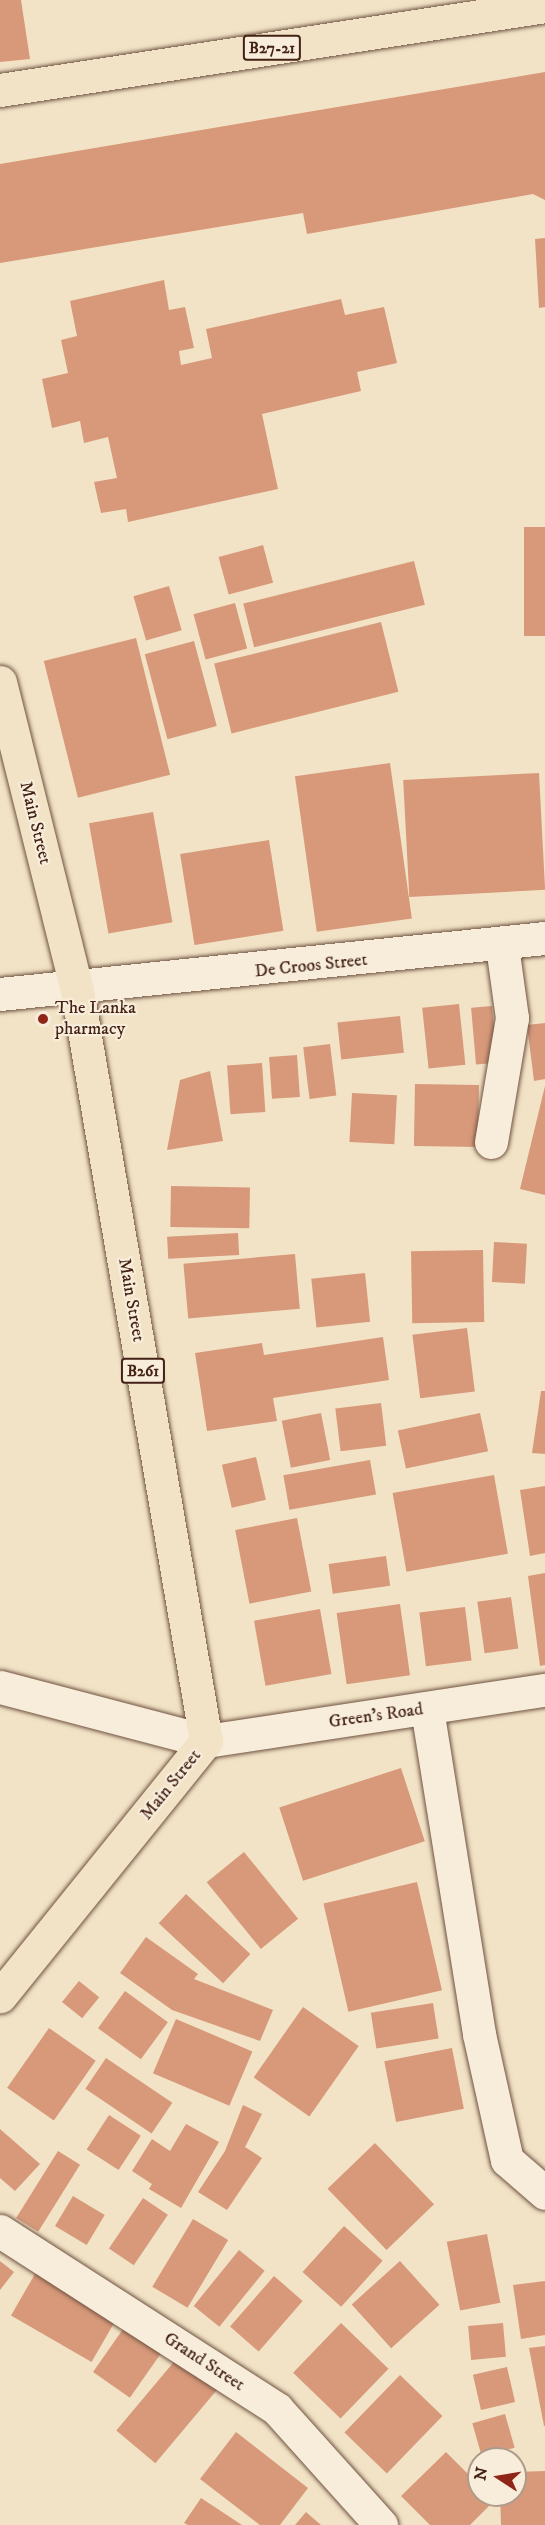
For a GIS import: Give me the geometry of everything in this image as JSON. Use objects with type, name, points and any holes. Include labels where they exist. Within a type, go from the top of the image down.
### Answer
[{"type":"main road","name":"B27-21","points":[[0,90],[545,6]]},
{"type":"main road","name":"Main Street","points":[[0,682],[77,990],[206,1741],[0,1996]]},
{"type":"street","name":"De Croos Street","points":[[0,994],[77,990],[502,946],[545,938]]},
{"type":"street","points":[[491,1142],[512,1018],[502,946]]},
{"type":"street","points":[[0,1687],[206,1741]]},
{"type":"street","name":"Green's Road","points":[[206,1741],[545,1690]]},
{"type":"street","points":[[426,1708],[479,2034],[507,2160],[545,2193]]},
{"type":"street","name":"Grand Street","points":[[0,2231],[277,2409],[381,2525]]},
{"type":"building","points":[[0,0],[21,0],[30,59],[0,62]]},
{"type":"building","points":[[545,72],[545,200],[533,194],[307,234],[303,213],[0,263],[0,164]]},
{"type":"building","points":[[545,238],[545,307],[539,308],[535,239]]},
{"type":"building","points":[[164,280],[169,310],[185,307],[194,348],[179,351],[181,365],[212,358],[206,329],[341,299],[345,315],[384,307],[397,363],[357,372],[361,391],[262,414],[278,489],[128,522],[126,509],[101,513],[94,482],[117,478],[108,437],[84,443],[80,421],[52,428],[42,379],[68,373],[61,340],[77,336],[70,301]]},
{"type":"building","points":[[524,527],[545,527],[545,636],[524,636]]},
{"type":"building","points":[[263,545],[273,583],[229,595],[219,557]]},
{"type":"building","points":[[414,561],[425,605],[254,647],[243,604]]},
{"type":"building","points":[[169,586],[182,630],[146,640],[133,596]]},
{"type":"building","points":[[235,603],[247,648],[206,660],[193,614]]},
{"type":"building","points":[[381,622],[398,692],[232,733],[214,664]]},
{"type":"building","points":[[136,638],[170,775],[78,798],[44,661]]},
{"type":"building","points":[[194,641],[217,726],[168,739],[145,654]]},
{"type":"building","points":[[390,763],[412,918],[317,932],[295,776]]},
{"type":"building","points":[[539,773],[545,890],[409,897],[403,780]]},
{"type":"building","points":[[153,812],[172,922],[108,934],[89,823]]},
{"type":"building","points":[[269,840],[283,931],[195,945],[180,854]]},
{"type":"building","points":[[459,1004],[465,1065],[429,1069],[422,1008]]},
{"type":"building","points":[[492,1006],[497,1063],[476,1065],[471,1008]]},
{"type":"building","points":[[400,1016],[404,1053],[341,1059],[337,1023]]},
{"type":"building","points":[[545,1023],[545,1079],[534,1081],[527,1025]]},
{"type":"building","points":[[330,1044],[336,1096],[310,1099],[303,1047]]},
{"type":"building","points":[[297,1055],[300,1097],[272,1099],[269,1057]]},
{"type":"building","points":[[262,1063],[265,1112],[231,1114],[227,1065]]},
{"type":"building","points":[[210,1071],[223,1141],[167,1150],[180,1080]]},
{"type":"building","points":[[415,1084],[479,1085],[478,1147],[414,1146]]},
{"type":"building","points":[[545,1086],[545,1195],[520,1189]]},
{"type":"building","points":[[352,1093],[397,1095],[394,1144],[349,1142]]},
{"type":"building","points":[[171,1186],[250,1187],[249,1228],[170,1227]]},
{"type":"building","points":[[238,1233],[239,1255],[168,1259],[167,1237]]},
{"type":"building","points":[[494,1242],[527,1244],[525,1284],[492,1282]]},
{"type":"building","points":[[483,1250],[484,1322],[412,1323],[411,1251]]},
{"type":"building","points":[[295,1254],[300,1309],[188,1319],[183,1264]]},
{"type":"building","points":[[365,1273],[370,1322],[316,1327],[311,1279]]},
{"type":"building","points":[[467,1328],[475,1392],[420,1398],[412,1335]]},
{"type":"building","points":[[383,1337],[389,1380],[273,1398],[277,1421],[207,1431],[195,1353],[262,1343],[264,1355]]},
{"type":"building","points":[[541,1391],[545,1391],[545,1454],[532,1453]]},
{"type":"building","points":[[381,1403],[386,1446],[341,1451],[335,1409]]},
{"type":"building","points":[[321,1413],[330,1460],[291,1468],[282,1421]]},
{"type":"building","points":[[480,1413],[488,1451],[406,1469],[398,1430]]},
{"type":"building","points":[[256,1457],[266,1500],[232,1508],[222,1465]]},
{"type":"building","points":[[370,1460],[376,1494],[289,1510],[283,1475]]},
{"type":"building","points":[[494,1475],[508,1554],[406,1572],[393,1493]]},
{"type":"building","points":[[545,1486],[545,1553],[530,1556],[520,1490]]},
{"type":"building","points":[[297,1518],[311,1592],[249,1604],[235,1530]]},
{"type":"building","points":[[386,1556],[390,1586],[333,1594],[329,1564]]},
{"type":"building","points":[[545,1573],[545,1665],[540,1666],[528,1576]]},
{"type":"building","points":[[511,1597],[518,1648],[485,1653],[477,1602]]},
{"type":"building","points":[[400,1604],[410,1675],[347,1684],[337,1613]]},
{"type":"building","points":[[465,1607],[472,1661],[426,1666],[419,1613]]},
{"type":"building","points":[[320,1609],[331,1674],[265,1686],[254,1621]]},
{"type":"building","points":[[401,1768],[425,1841],[303,1881],[279,1808]]},
{"type":"building","points":[[244,1852],[298,1919],[261,1949],[207,1882]]},
{"type":"building","points":[[417,1882],[442,1990],[348,2012],[323,1904]]},
{"type":"building","points":[[186,1894],[250,1954],[223,1983],[159,1923]]},
{"type":"building","points":[[146,1937],[198,1974],[194,1979],[273,2010],[260,2041],[172,2010],[120,1973]]},
{"type":"building","points":[[79,1981],[99,1997],[82,2018],[62,2002]]},
{"type":"building","points":[[125,1991],[168,2022],[141,2059],[98,2028]]},
{"type":"building","points":[[433,2003],[439,2039],[376,2048],[371,2013]]},
{"type":"building","points":[[303,2007],[359,2046],[309,2116],[254,2077]]},
{"type":"building","points":[[176,2019],[252,2051],[229,2106],[153,2073]]},
{"type":"building","points":[[49,2028],[96,2061],[54,2120],[7,2088]]},
{"type":"building","points":[[452,2048],[464,2109],[396,2122],[384,2061]]},
{"type":"building","points":[[106,2058],[172,2103],[152,2133],[85,2089]]},
{"type":"building","points":[[243,2105],[262,2114],[245,2147],[262,2158],[227,2210],[198,2192],[225,2151]]},
{"type":"building","points":[[109,2115],[141,2136],[119,2170],[87,2149]]},
{"type":"building","points":[[186,2124],[219,2142],[181,2208],[149,2189],[152,2184],[132,2171],[152,2139],[170,2151]]},
{"type":"building","points":[[0,2129],[40,2164],[15,2191],[0,2178]]},
{"type":"building","points":[[375,2143],[434,2204],[387,2250],[328,2189]]},
{"type":"building","points":[[58,2151],[80,2165],[38,2232],[16,2218]]},
{"type":"building","points":[[73,2196],[105,2215],[87,2245],[55,2226]]},
{"type":"building","points":[[143,2198],[168,2215],[134,2265],[109,2249]]},
{"type":"building","points":[[193,2219],[228,2240],[187,2308],[152,2287]]},
{"type":"building","points":[[344,2226],[383,2261],[341,2307],[303,2272]]},
{"type":"building","points":[[487,2234],[500,2303],[460,2311],[447,2242]]},
{"type":"building","points":[[239,2250],[265,2271],[219,2327],[194,2306]]},
{"type":"building","points":[[0,2261],[14,2272],[0,2290]]},
{"type":"building","points":[[400,2261],[439,2305],[391,2348],[352,2304]]},
{"type":"building","points":[[39,2267],[120,2314],[92,2362],[11,2315]]},
{"type":"building","points":[[274,2276],[303,2301],[259,2351],[230,2327]]},
{"type":"building","points":[[545,2281],[545,2335],[521,2339],[513,2285]]},
{"type":"building","points":[[128,2322],[165,2348],[130,2398],[93,2372]]},
{"type":"building","points":[[341,2323],[388,2369],[341,2418],[293,2373]]},
{"type":"building","points":[[503,2323],[506,2357],[471,2360],[468,2326]]},
{"type":"building","points":[[545,2346],[545,2426],[544,2426],[529,2348]]},
{"type":"building","points":[[178,2357],[217,2390],[155,2463],[116,2431]]},
{"type":"building","points":[[507,2367],[515,2402],[481,2410],[473,2375]]},
{"type":"building","points":[[400,2375],[442,2416],[387,2474],[344,2433]]},
{"type":"building","points":[[505,2414],[514,2447],[479,2447],[472,2423]]},
{"type":"building","points":[[236,2432],[308,2488],[280,2525],[260,2525],[200,2479]]},
{"type":"building","points":[[446,2452],[467,2473],[467,2507],[488,2507],[470,2525],[430,2525],[401,2496]]},
{"type":"building","points":[[545,2471],[545,2525],[501,2525],[500,2507],[527,2507],[527,2472]]},
{"type":"building","points":[[201,2498],[242,2525],[188,2525],[184,2523]]},
{"type":"building","points":[[306,2512],[321,2525],[295,2525]]},
{"type":"place","name":"The Lanka pharmacy","points":[[43,1019]]}]
